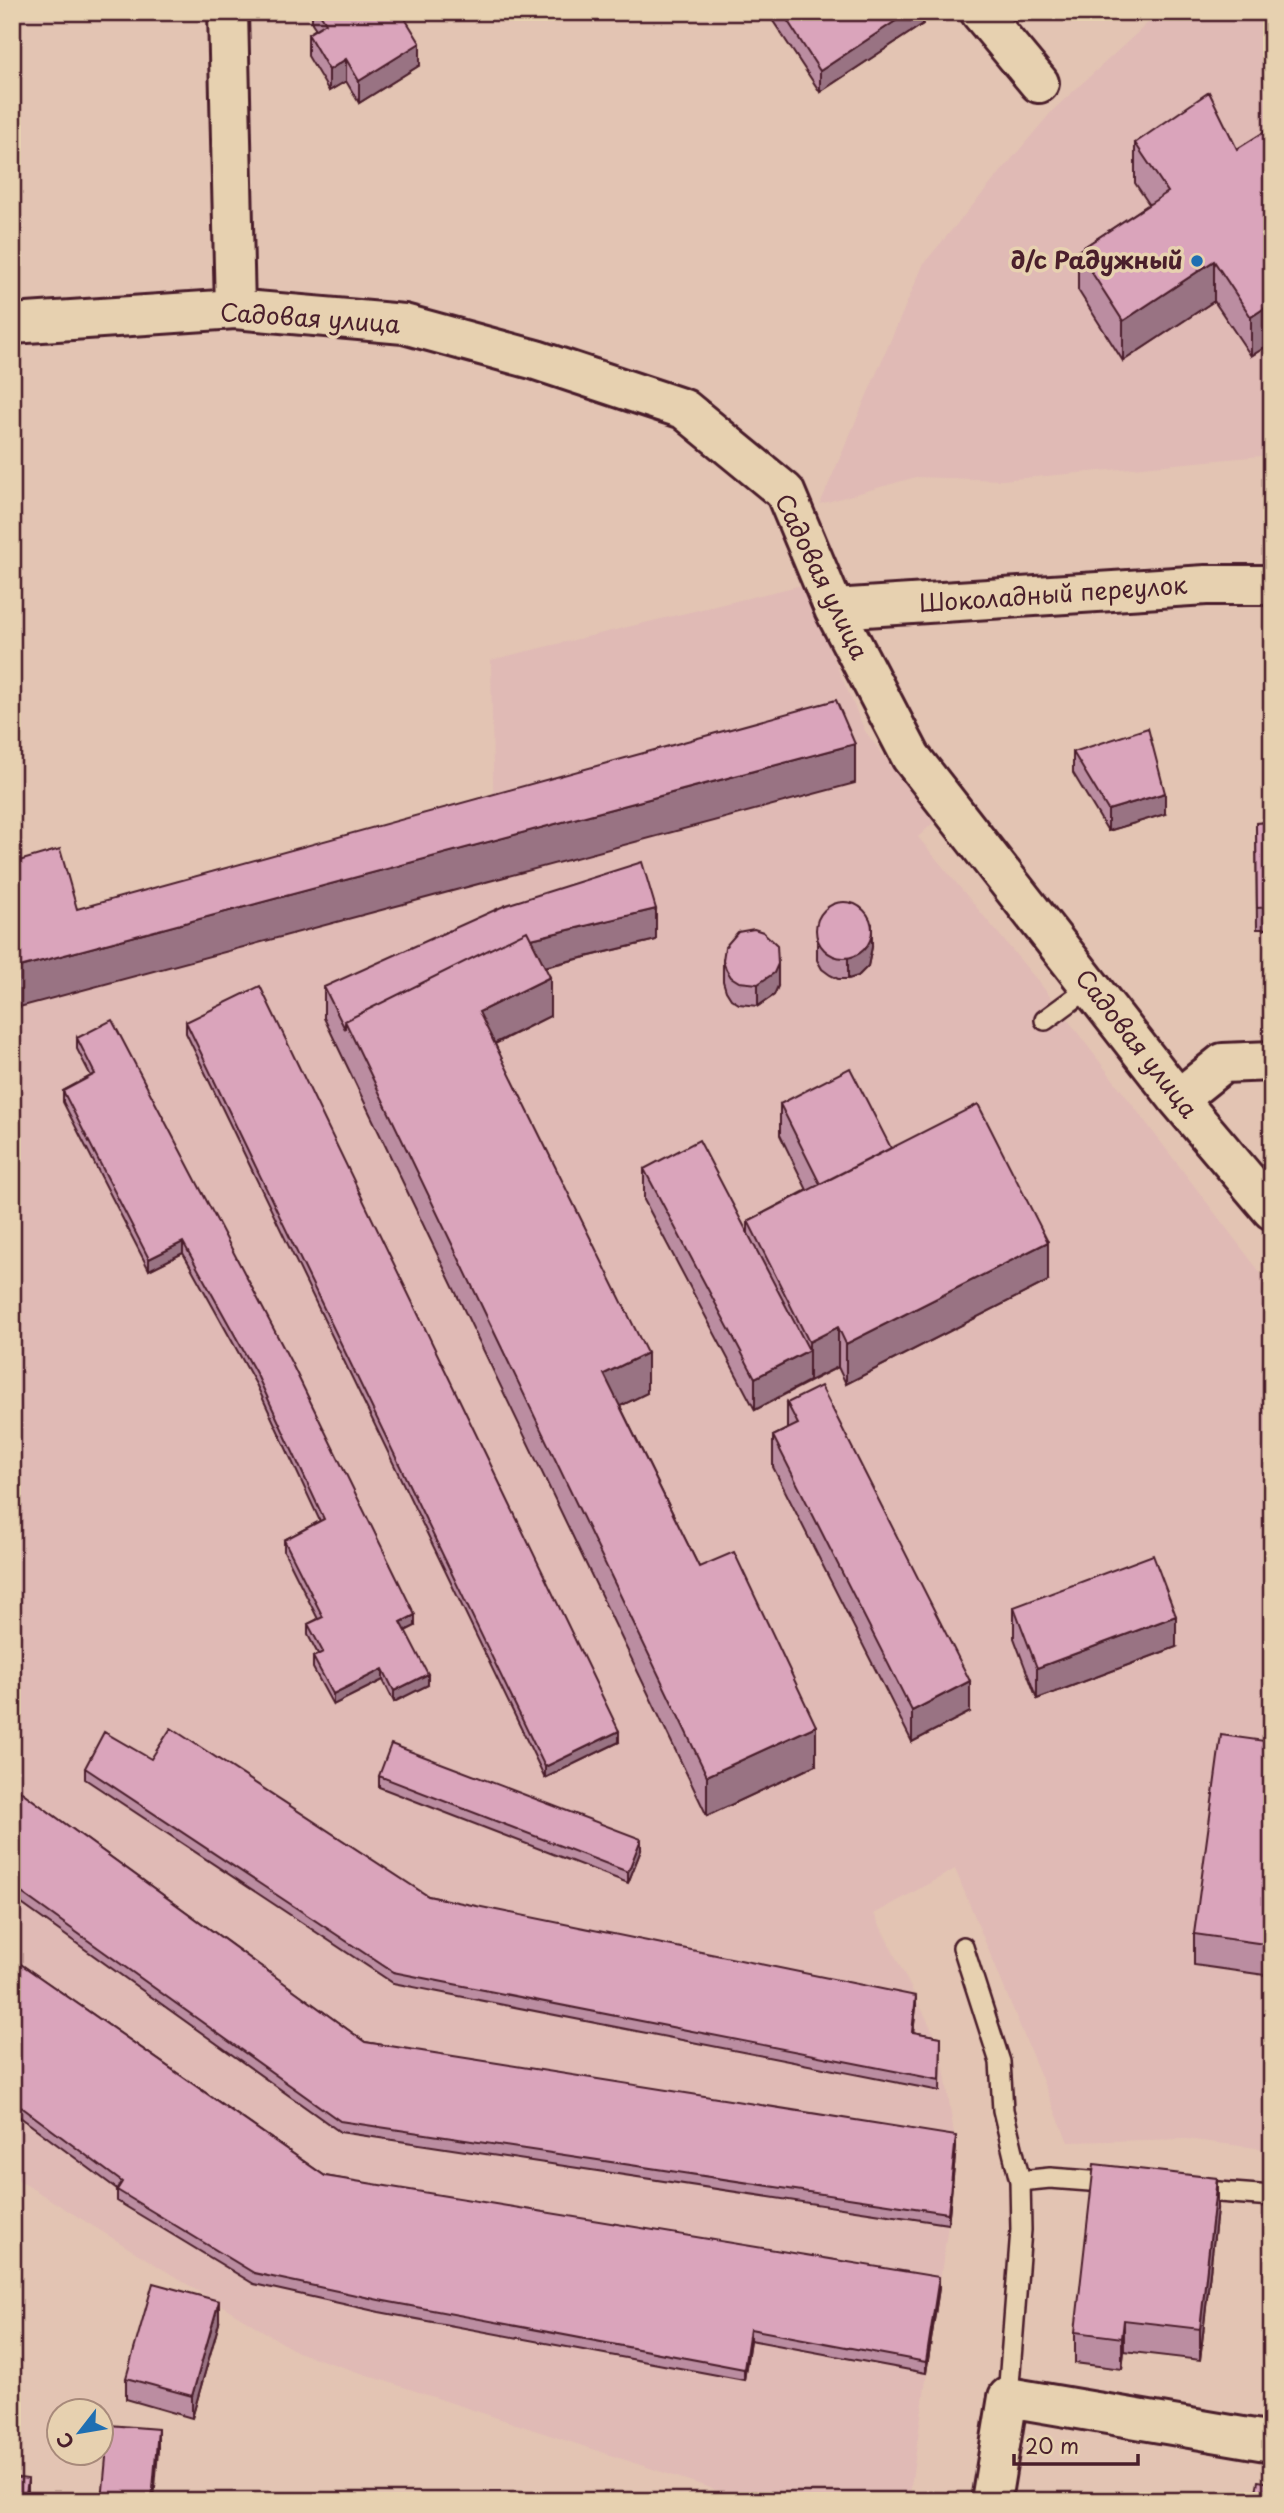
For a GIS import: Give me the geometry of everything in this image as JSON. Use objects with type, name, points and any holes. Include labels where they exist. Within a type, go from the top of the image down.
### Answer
[{"type":"street","points":[[228,12],[235,309]]},
{"type":"street","points":[[980,12],[1039,83]]},
{"type":"street","name":"Садовая улица","points":[[12,324],[235,309],[404,324],[536,360],[684,409],[785,492],[834,609],[911,757],[1178,1099],[1272,1210]]},
{"type":"street","name":"Шоколадный переулок","points":[[834,609],[1206,585],[1272,585]]},
{"type":"street","points":[[1178,1099],[1223,1063],[1272,1061]]},
{"type":"street","points":[[991,2501],[1008,2397],[1272,2442]]},
{"type":"lane","points":[[1045,1020],[1090,987]]},
{"type":"lane","points":[[963,1947],[1000,2062],[1003,2110],[1020,2181],[1021,2230],[1008,2397]]},
{"type":"lane","points":[[1020,2181],[1050,2178],[1133,2185]]},
{"type":"lane","points":[[1175,2188],[1272,2196]]},
{"type":"shaded area","points":[[1160,12],[1272,12],[1272,455],[1002,480],[916,477],[820,504],[924,263],[1053,110]]},
{"type":"shaded area","points":[[802,585],[865,731],[934,822],[918,837],[1042,986],[1272,1288],[1272,2150],[1186,2139],[1068,2142],[955,1869],[874,1914],[941,2048],[956,2147],[948,2224],[909,2501],[750,2501],[297,2352],[12,2176],[12,902],[77,948],[494,834],[491,660]]},
{"type":"building","points":[[319,12],[401,12],[420,43],[359,81],[346,59],[329,70],[308,34],[326,23]]},
{"type":"building","points":[[782,12],[909,12],[820,71]]},
{"type":"building","name":"д/с Радужный","points":[[1209,92],[1237,149],[1272,127],[1272,303],[1251,317],[1214,261],[1123,321],[1078,251],[1168,192],[1135,143]]},
{"type":"building","points":[[836,700],[855,744],[12,969],[12,863],[60,849],[77,909]]},
{"type":"building","points":[[1148,728],[1165,793],[1108,810],[1073,752]]},
{"type":"building","points":[[1272,822],[1272,907],[1257,908],[1256,823]]},
{"type":"building","points":[[642,862],[656,909],[531,939],[527,931],[345,1021],[345,1029],[324,987],[506,905]]},
{"type":"building","points":[[844,902],[859,907],[867,915],[872,930],[867,945],[859,953],[844,958],[829,953],[821,945],[816,930],[821,915],[829,907]]},
{"type":"building","points":[[754,929],[763,932],[777,945],[778,964],[774,973],[758,984],[739,982],[731,977],[723,960],[725,947],[738,932]]},
{"type":"building","points":[[527,931],[550,977],[479,1012],[647,1353],[604,1374],[699,1567],[734,1552],[816,1726],[707,1776],[345,1021]]},
{"type":"building","points":[[260,986],[619,1731],[545,1767],[186,1022]]},
{"type":"building","points":[[112,1020],[292,1364],[415,1615],[401,1622],[428,1674],[394,1691],[383,1669],[333,1694],[313,1657],[323,1652],[308,1624],[323,1617],[284,1540],[324,1519],[257,1375],[183,1242],[149,1259],[63,1091],[95,1074],[77,1038]]},
{"type":"building","points":[[850,1068],[891,1148],[820,1184],[780,1104]]},
{"type":"building","points":[[978,1104],[1048,1242],[846,1344],[838,1327],[809,1342],[748,1221]]},
{"type":"building","points":[[699,1140],[809,1350],[755,1378],[644,1169]]},
{"type":"building","points":[[821,1386],[970,1681],[912,1711],[773,1436],[798,1424],[787,1403]]},
{"type":"building","points":[[1153,1555],[1176,1616],[1037,1668],[1014,1607]]},
{"type":"building","points":[[171,1728],[428,1896],[916,1996],[912,2032],[941,2037],[940,2080],[393,1972],[85,1768],[104,1732],[151,1759]]},
{"type":"building","points":[[1221,1735],[1272,1742],[1272,1945],[1194,1934]]},
{"type":"building","points":[[391,1744],[641,1839],[628,1872],[379,1776]]},
{"type":"building","points":[[12,1785],[365,2042],[956,2136],[948,2213],[340,2121],[12,1886]]},
{"type":"building","points":[[12,1958],[325,2176],[939,2277],[926,2362],[750,2329],[744,2369],[379,2300],[254,2273],[117,2190],[122,2182],[12,2100]]},
{"type":"building","points":[[1094,2164],[1217,2178],[1200,2329],[1124,2320],[1122,2338],[1075,2332]]},
{"type":"building","points":[[153,2283],[219,2301],[192,2396],[126,2378]]},
{"type":"building","points":[[116,2426],[158,2429],[152,2501],[102,2501],[105,2468],[116,2468]]},
{"type":"building","points":[[12,2477],[28,2479],[25,2501],[12,2501]]},
{"type":"building","points":[[1258,2481],[1272,2483],[1272,2501],[1254,2501]]},
{"type":"place","name":"д/с Радужный","points":[[1197,261]]}]
